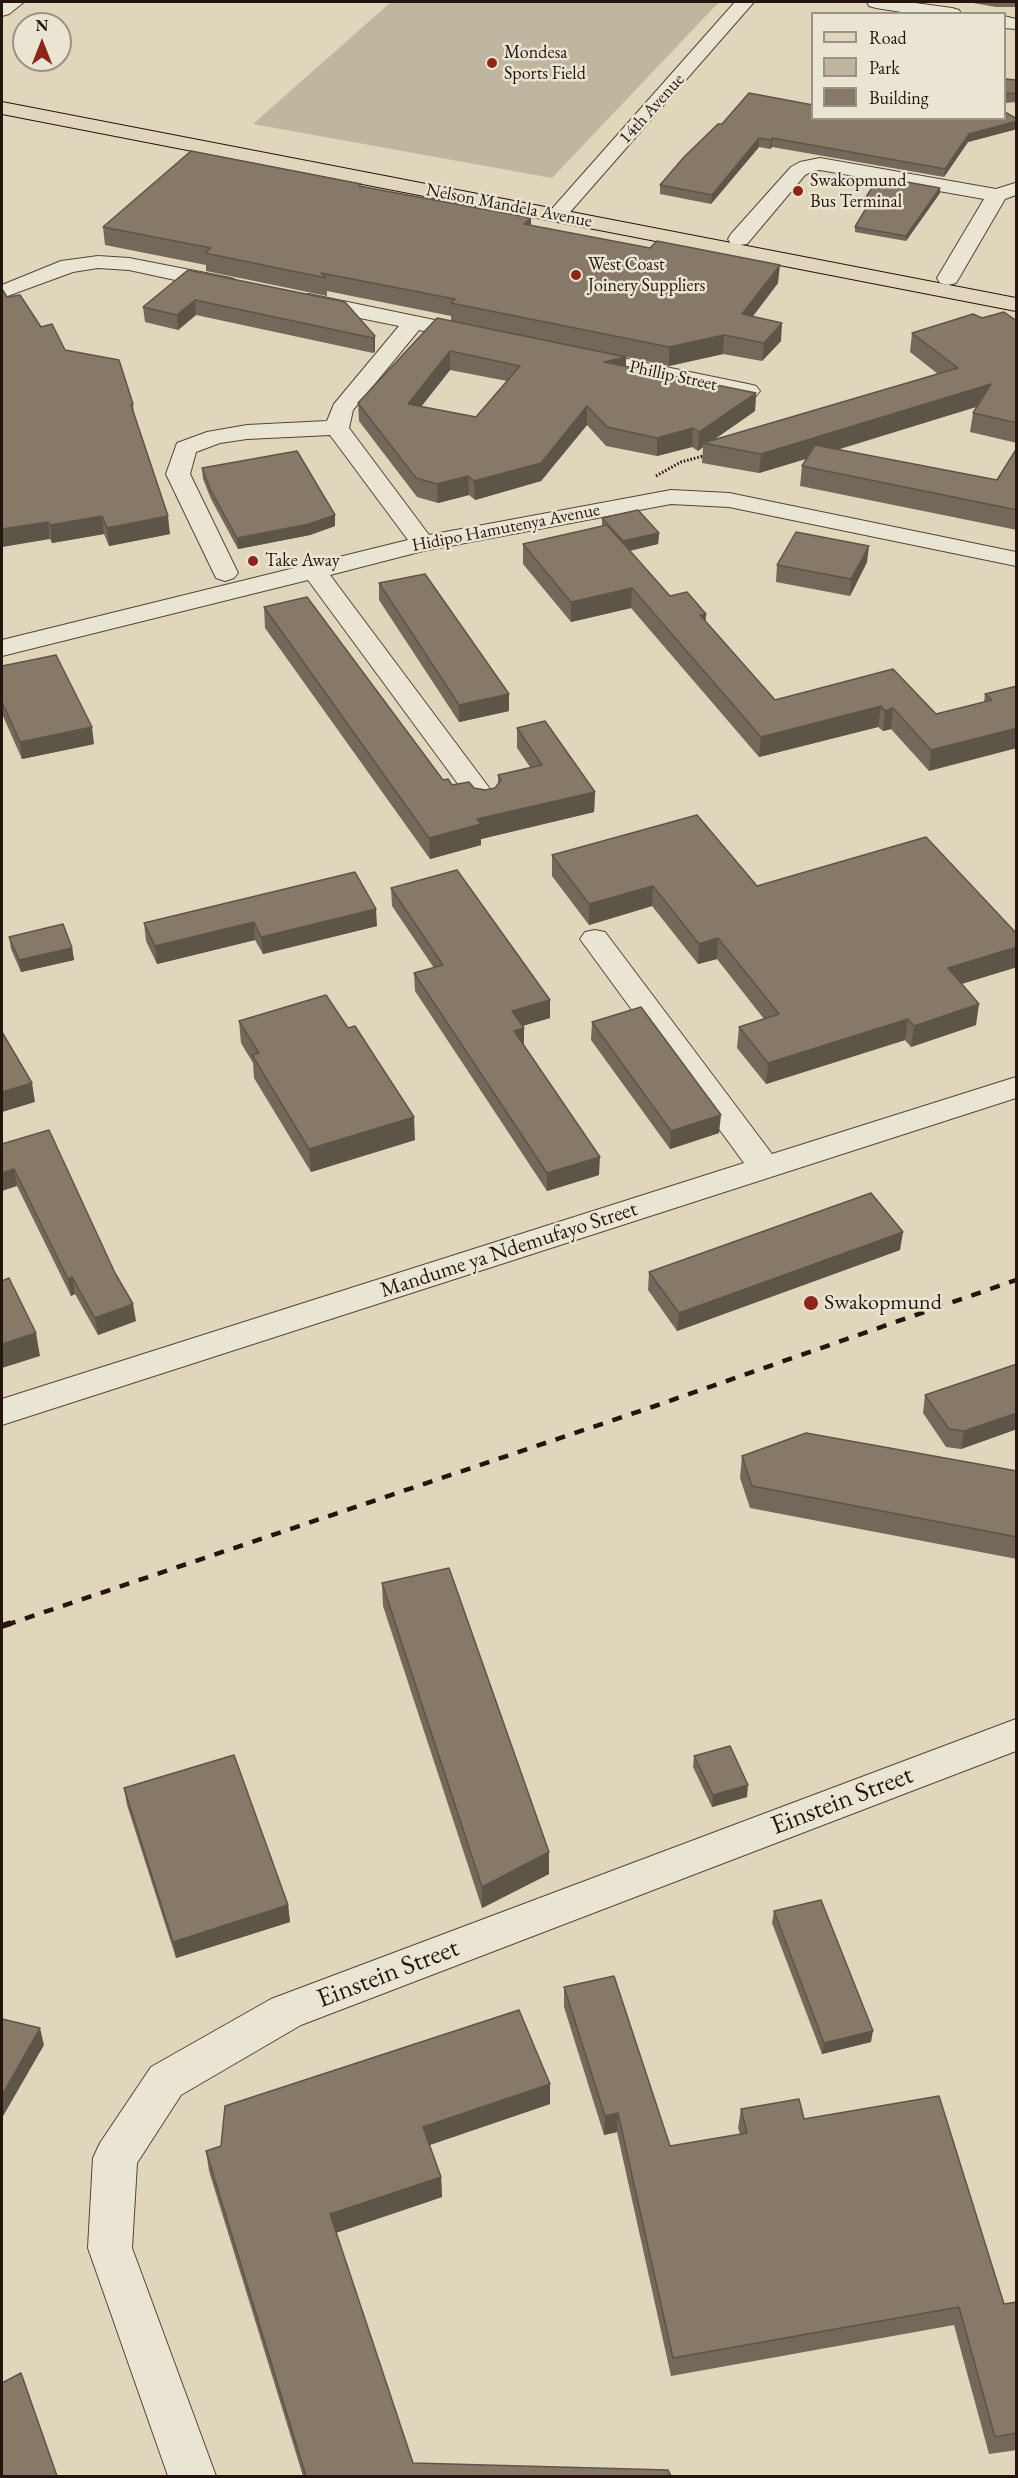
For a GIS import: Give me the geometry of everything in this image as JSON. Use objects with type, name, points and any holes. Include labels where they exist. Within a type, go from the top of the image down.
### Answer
[{"type":"main road","name":"Nelson Mandela Avenue","points":[[2,98],[561,210],[1017,305]]},
{"type":"main road","name":"Nelson Mandela Avenue","points":[[2,108],[1017,291]]},
{"type":"street","points":[[2,10],[15,2]]},
{"type":"street","name":"14th Avenue","points":[[561,210],[746,2]]},
{"type":"street","points":[[876,2],[939,12]]},
{"type":"street","points":[[740,240],[798,171],[807,166],[820,164],[1007,192],[948,278]]},
{"type":"street","points":[[2,292],[69,266],[98,262],[129,264],[242,287]]},
{"type":"street","points":[[288,297],[494,339]]},
{"type":"street","points":[[337,428],[342,409],[412,323]]},
{"type":"street","name":"Phillip Street","points":[[563,353],[748,391]]},
{"type":"street","points":[[337,428],[419,537]]},
{"type":"street","points":[[225,573],[178,474],[185,448],[215,437],[246,432],[337,428]]},
{"type":"street","name":"Hidipo Hamutenya Avenue","points":[[2,648],[314,570],[419,537],[644,485],[690,483],[732,486],[1017,546]]},
{"type":"street","name":"Hidipo Hamutenya Avenue","points":[[2,628],[225,573],[419,537],[671,497],[729,500],[1017,559]]},
{"type":"street","points":[[314,570],[484,801]]},
{"type":"street","points":[[595,939],[765,1168]]},
{"type":"street","name":"Mandume ya Ndemufayo Street","points":[[2,1412],[1017,1087]]},
{"type":"street","name":"Einstein Street","points":[[192,2476],[110,2248],[115,2158],[166,2081],[286,2012],[1017,1735]]},
{"type":"path","points":[[644,485],[665,469],[711,454]]},
{"type":"green space","name":"Mondesa Sports Field","points":[[391,2],[719,2],[552,178],[253,124]]},
{"type":"building","points":[[1006,79],[1017,80],[1017,93],[1006,94]]},
{"type":"building","points":[[749,93],[811,105],[811,120],[1006,120],[1006,113],[1017,119],[1017,121],[969,134],[945,169],[772,138],[771,140],[759,138],[712,195],[660,185],[684,157],[718,124],[722,124]]},
{"type":"building","points":[[191,151],[361,184],[359,186],[531,218],[524,224],[650,248],[657,241],[780,265],[742,314],[782,323],[764,343],[724,335],[669,347],[451,303],[455,299],[321,273],[326,278],[205,253],[211,248],[103,227]]},
{"type":"building","points":[[879,177],[940,188],[906,236],[855,227],[872,198],[866,197]]},
{"type":"building","points":[[188,270],[345,302],[375,336],[373,338],[195,300],[177,315],[143,307]]},
{"type":"building","points":[[2,289],[7,297],[20,295],[41,327],[52,324],[65,350],[119,360],[133,404],[131,405],[168,516],[107,528],[102,516],[50,525],[48,522],[2,529]]},
{"type":"building","points":[[1004,312],[1017,321],[1017,423],[973,413],[991,384],[761,454],[703,443],[958,368],[912,333],[973,314],[982,318]]},
{"type":"building","points":[[437,318],[626,357],[604,362],[756,393],[699,432],[693,428],[657,438],[607,427],[587,406],[541,463],[474,481],[468,476],[437,484],[416,478],[358,403]],"holes":[[[450,351],[520,366],[476,417],[408,404]]]},
{"type":"building","points":[[815,445],[997,480],[1017,448],[1017,510],[802,466]]},
{"type":"building","points":[[297,451],[335,515],[309,524],[237,538],[210,489],[202,468]]},
{"type":"building","points":[[638,510],[659,533],[623,541],[602,518]]},
{"type":"building","points":[[607,525],[670,596],[687,592],[706,614],[700,615],[775,700],[893,669],[936,714],[992,700],[985,694],[1017,686],[1017,728],[931,750],[893,708],[885,711],[881,706],[761,737],[632,588],[571,602],[523,544]]},
{"type":"building","points":[[796,532],[869,546],[851,579],[777,565]]},
{"type":"building","points":[[425,574],[509,694],[459,705],[379,583]]},
{"type":"building","points":[[307,597],[443,780],[448,779],[452,785],[469,782],[474,788],[485,790],[495,788],[501,780],[498,775],[542,765],[517,728],[545,721],[595,792],[477,819],[481,824],[429,838],[264,607]]},
{"type":"building","points":[[56,655],[92,727],[20,742],[2,702],[2,666]]},
{"type":"building","points":[[697,815],[757,886],[926,837],[1017,934],[1017,947],[948,968],[979,1004],[914,1026],[908,1019],[768,1063],[739,1027],[779,1014],[718,938],[699,944],[653,886],[589,904],[552,855]]},
{"type":"building","points":[[457,870],[550,1000],[512,1011],[524,1028],[514,1031],[600,1157],[547,1173],[414,973],[443,965],[391,888]]},
{"type":"building","points":[[355,872],[376,909],[261,937],[254,922],[155,946],[144,923]]},
{"type":"building","points":[[63,924],[72,948],[19,960],[9,937]]},
{"type":"building","points":[[326,995],[348,1028],[355,1026],[414,1117],[309,1149],[252,1055],[259,1053],[239,1021]]},
{"type":"building","points":[[641,1007],[721,1115],[671,1131],[592,1022]]},
{"type":"building","points":[[2,1032],[32,1083],[2,1092]]},
{"type":"building","points":[[49,1130],[115,1273],[133,1304],[95,1318],[72,1277],[68,1279],[14,1169],[2,1173],[2,1144]]},
{"type":"building","points":[[871,1193],[903,1232],[679,1313],[649,1272]]},
{"type":"building","points":[[9,1278],[36,1333],[2,1344],[2,1281]]},
{"type":"building","points":[[1017,1364],[1017,1413],[964,1431],[949,1429],[925,1395]]},
{"type":"building","points":[[806,1433],[1017,1471],[1017,1537],[752,1486],[742,1456]]},
{"type":"building","points":[[449,1568],[549,1852],[482,1887],[382,1583]]},
{"type":"building","points":[[730,1746],[748,1785],[713,1795],[694,1756]]},
{"type":"building","points":[[234,1755],[288,1905],[173,1942],[124,1788]]},
{"type":"building","points":[[821,1900],[873,2031],[824,2043],[774,1911]]},
{"type":"building","points":[[614,1976],[670,2146],[747,2133],[741,2109],[799,2099],[804,2119],[939,2096],[1004,2304],[1017,2302],[1017,2433],[995,2437],[959,2307],[673,2358],[618,2113],[605,2116],[564,1987]]},
{"type":"building","points":[[519,2010],[550,2084],[423,2127],[441,2177],[330,2214],[413,2463],[668,2470],[671,2476],[306,2476],[206,2151],[221,2146],[225,2106]]},
{"type":"building","points":[[2,2019],[40,2028],[2,2095]]},
{"type":"building","points":[[21,2373],[57,2476],[2,2476],[2,2383]]},
{"type":"railway","points":[[6,1625],[655,1406],[1016,1280]]},
{"type":"railway","points":[[2,1626],[11,1623]]},
{"type":"place","name":"Mondesa Sports Field","points":[[492,63]]},
{"type":"place","name":"Swakopmund Bus Terminal","points":[[798,191]]},
{"type":"place","name":"West Coast Joinery Suppliers","points":[[576,275]]},
{"type":"place","name":"Take Away","points":[[253,561]]},
{"type":"place","name":"Swakopmund","points":[[811,1303]]}]
